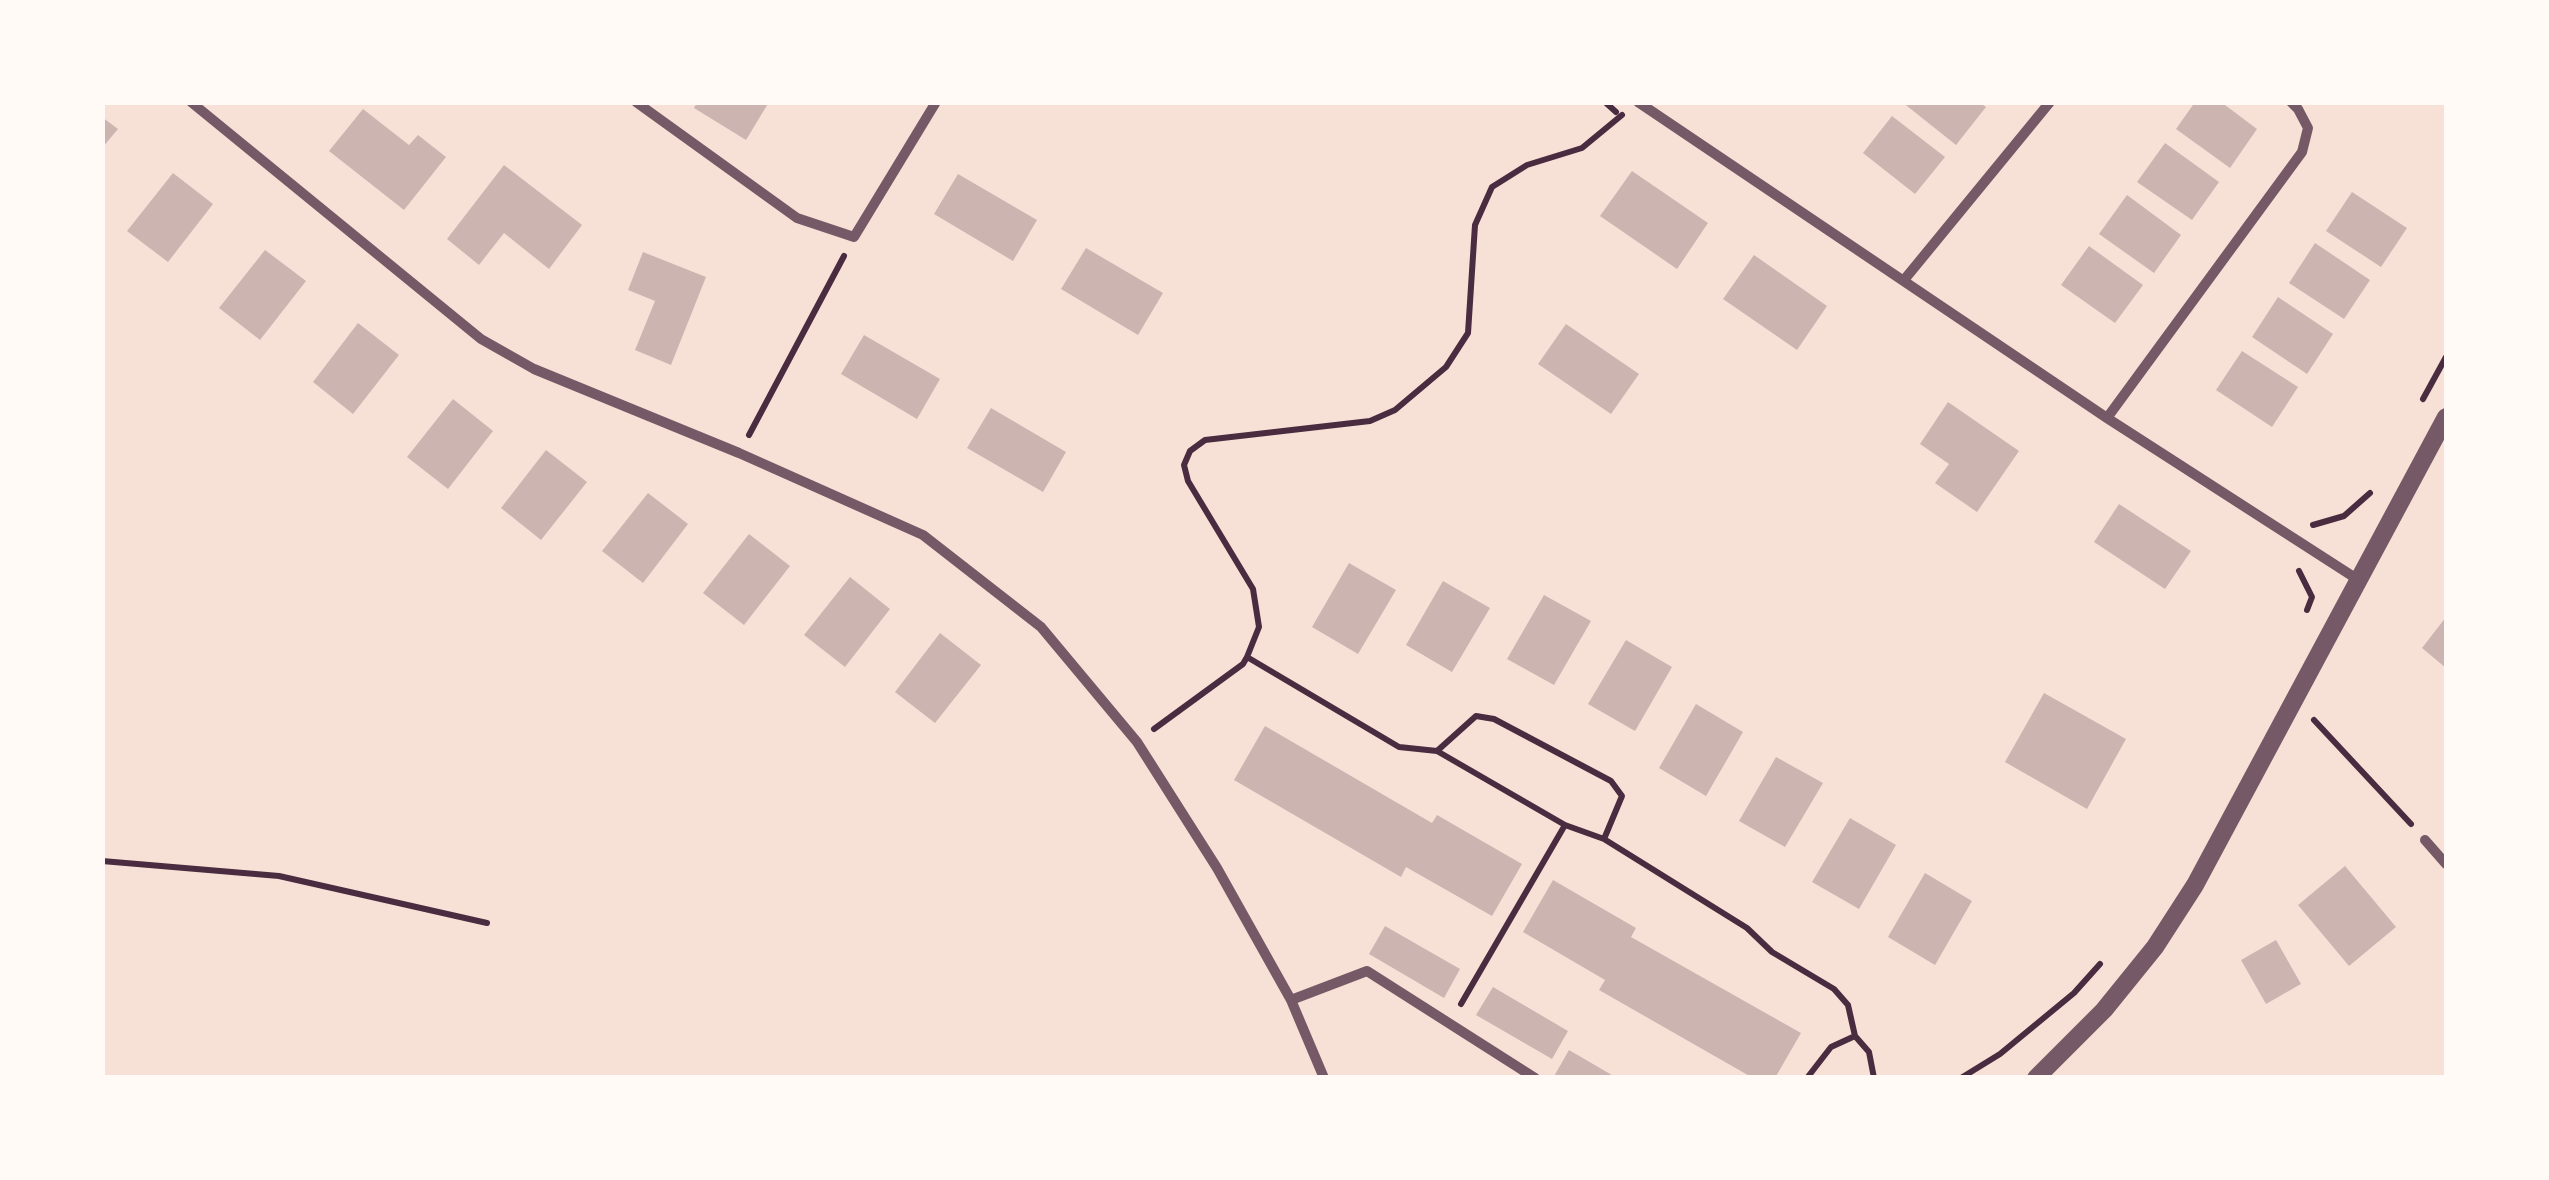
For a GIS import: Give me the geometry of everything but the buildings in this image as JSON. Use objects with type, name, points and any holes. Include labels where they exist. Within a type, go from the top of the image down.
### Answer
[{"type":"street","points":[[190,102],[481,339],[534,369],[923,535],[1041,627],[1137,742],[1217,868],[1291,1000],[1324,1078]]},
{"type":"street","points":[[636,102],[797,218],[854,236],[936,102]]},
{"type":"street","points":[[1638,102],[2107,418],[2357,579]]},
{"type":"street","points":[[1904,280],[2050,102]]},
{"type":"street","points":[[2107,418],[2302,152],[2308,128],[2291,102]]},
{"type":"street","points":[[2036,1078],[2104,1010],[2155,946],[2195,885],[2446,417]]},
{"type":"street","points":[[2425,840],[2446,864]]},
{"type":"street","points":[[1291,1000],[1368,972],[1535,1078]]},
{"type":"path","points":[[1137,742],[1243,664],[1259,626],[1252,589],[1188,481],[1184,465],[1190,451],[1205,440],[1370,421],[1395,410],[1446,366],[1468,333],[1476,226],[1492,187],[1527,166],[1582,148],[1620,117],[1630,102]]},
{"type":"path","points":[[739,454],[854,236]]},
{"type":"path","points":[[2419,405],[2446,357]]},
{"type":"path","points":[[2306,612],[2312,597],[2290,554],[2298,538],[2316,523],[2344,516],[2367,498],[2376,483]]},
{"type":"path","points":[[1247,657],[1399,747],[1437,750],[1565,825],[1604,839],[1747,928],[1772,952],[1834,989],[1848,1005],[1855,1036],[1869,1052],[1874,1078]]},
{"type":"path","points":[[2292,706],[2316,721],[2335,740],[2425,840]]},
{"type":"path","points":[[1437,750],[1476,716],[1494,719],[1611,781],[1622,796],[1604,839]]},
{"type":"path","points":[[1452,1024],[1464,995],[1565,825]]},
{"type":"path","points":[[102,861],[280,876],[486,923]]},
{"type":"path","points":[[1961,1078],[2000,1054],[2074,993],[2112,951]]},
{"type":"path","points":[[1807,1078],[1831,1046],[1855,1036]]}]
